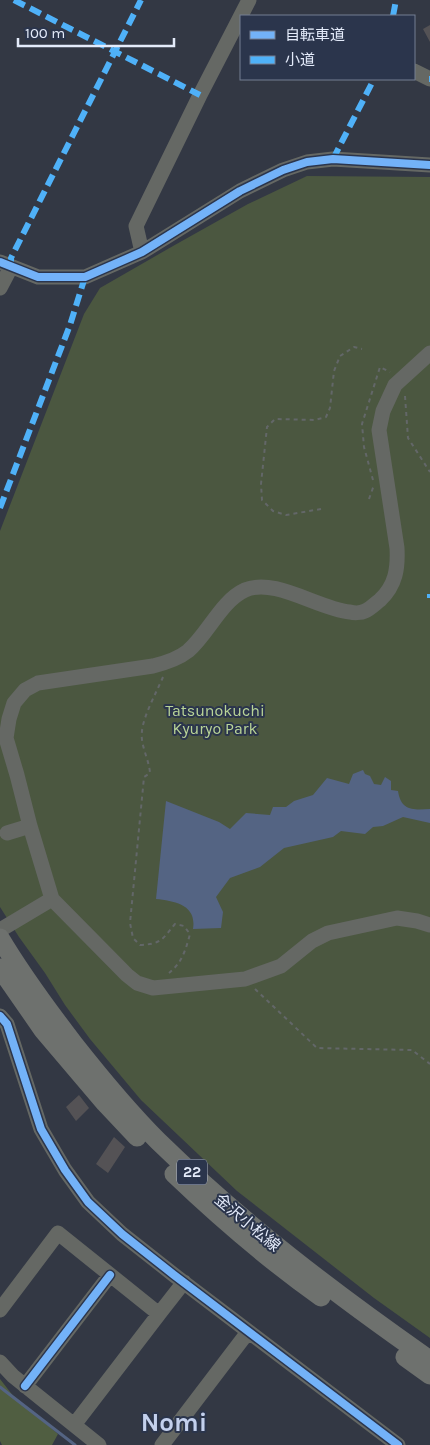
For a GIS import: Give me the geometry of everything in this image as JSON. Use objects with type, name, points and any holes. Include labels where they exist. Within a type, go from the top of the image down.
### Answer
[{"type":"main road","name":"金沢小松線","points":[[0,938],[14,962],[49,1011],[102,1079],[157,1140],[259,1232],[317,1279],[430,1360]]},
{"type":"main road","name":"金沢小松線","points":[[0,968],[43,1030],[105,1103],[196,1194],[297,1280],[430,1375]]},
{"type":"street","points":[[241,15],[249,0]]},
{"type":"street","points":[[142,252],[136,226],[240,17]]},
{"type":"street","points":[[415,72],[430,79]]},
{"type":"street","points":[[0,288],[5,265],[38,277],[85,277],[142,252],[240,191],[283,170],[307,162],[333,159],[430,165]]},
{"type":"street","points":[[430,353],[395,385],[383,411],[379,430],[397,548],[398,566],[392,585],[381,598],[365,611],[355,613],[339,611],[275,588],[254,587],[242,591],[229,601],[187,652],[170,661],[154,666],[38,683],[25,690],[14,703],[8,719],[6,738],[52,899],[126,975],[137,982],[152,988],[245,979],[281,966],[312,941],[328,933],[397,918],[430,925]]},
{"type":"street","points":[[7,833],[30,826]]},
{"type":"street","points":[[0,930],[52,899]]},
{"type":"street","points":[[0,1016],[7,1024],[41,1129],[88,1202],[122,1234],[398,1445]]},
{"type":"street","points":[[0,1310],[58,1233],[159,1314]]},
{"type":"street","points":[[25,1386],[110,1275]]},
{"type":"street","points":[[74,1425],[184,1282]]},
{"type":"street","points":[[162,1445],[248,1332]]},
{"type":"street","points":[[0,1362],[13,1376],[99,1445]]},
{"type":"path","points":[[321,509],[286,515],[273,511],[262,500],[261,484],[267,427],[275,420],[315,420],[326,417],[330,408],[334,371],[340,356],[354,347],[362,349]]},
{"type":"path","points":[[152,988],[178,967],[190,934],[184,926],[175,924],[166,936],[155,944],[140,945],[133,938],[130,923],[144,777],[150,773],[149,762],[143,746],[142,731],[149,708],[170,661]]},
{"type":"path","points":[[245,979],[317,1048],[412,1050],[430,1064]]},
{"type":"green space","name":"Tatsunokuchi Kyuryo Park","points":[[307,176],[430,177],[430,1338],[374,1298],[237,1191],[141,1100],[90,1039],[65,1005],[0,907],[0,531],[84,314],[100,288],[248,204]]},
{"type":"green space","points":[[0,1379],[14,1397],[58,1434],[52,1445],[2,1445],[0,1441]]},
{"type":"water","points":[[363,770],[365,774],[370,776],[374,784],[381,785],[385,777],[391,781],[391,790],[398,791],[405,806],[413,809],[430,809],[430,823],[403,817],[383,826],[373,827],[365,834],[341,831],[333,837],[284,848],[260,867],[230,878],[216,897],[223,912],[221,928],[193,929],[192,914],[188,909],[177,903],[156,899],[166,801],[219,822],[230,829],[246,813],[270,815],[273,807],[286,807],[294,801],[313,795],[327,778],[349,784],[353,774]]},
{"type":"building","points":[[430,25],[430,42],[423,29]]},
{"type":"building","points":[[79,1095],[89,1108],[76,1121],[66,1107]]},
{"type":"building","points":[[114,1137],[125,1147],[108,1173],[96,1164]]},
{"type":"waterway","points":[[0,1387],[75,1445]]},
{"type":"marked path","points":[[14,0],[200,95]]},
{"type":"marked path","points":[[11,267],[11,258],[141,0]]},
{"type":"marked path","points":[[393,15],[396,0]]},
{"type":"marked path","points":[[333,159],[373,80]]},
{"type":"marked path","points":[[0,508],[70,325],[85,277]]},
{"type":"cycle path","points":[[0,262],[38,277],[85,277],[142,252],[240,191],[283,170],[307,162],[333,159],[430,165]]},
{"type":"cycle path","points":[[0,1016],[7,1024],[41,1129],[65,1170],[88,1202],[122,1234],[174,1275],[398,1445]]},
{"type":"cycle path","points":[[25,1386],[110,1275]]},
{"type":"district","name":"Nomi","points":[[174,1422]]}]
